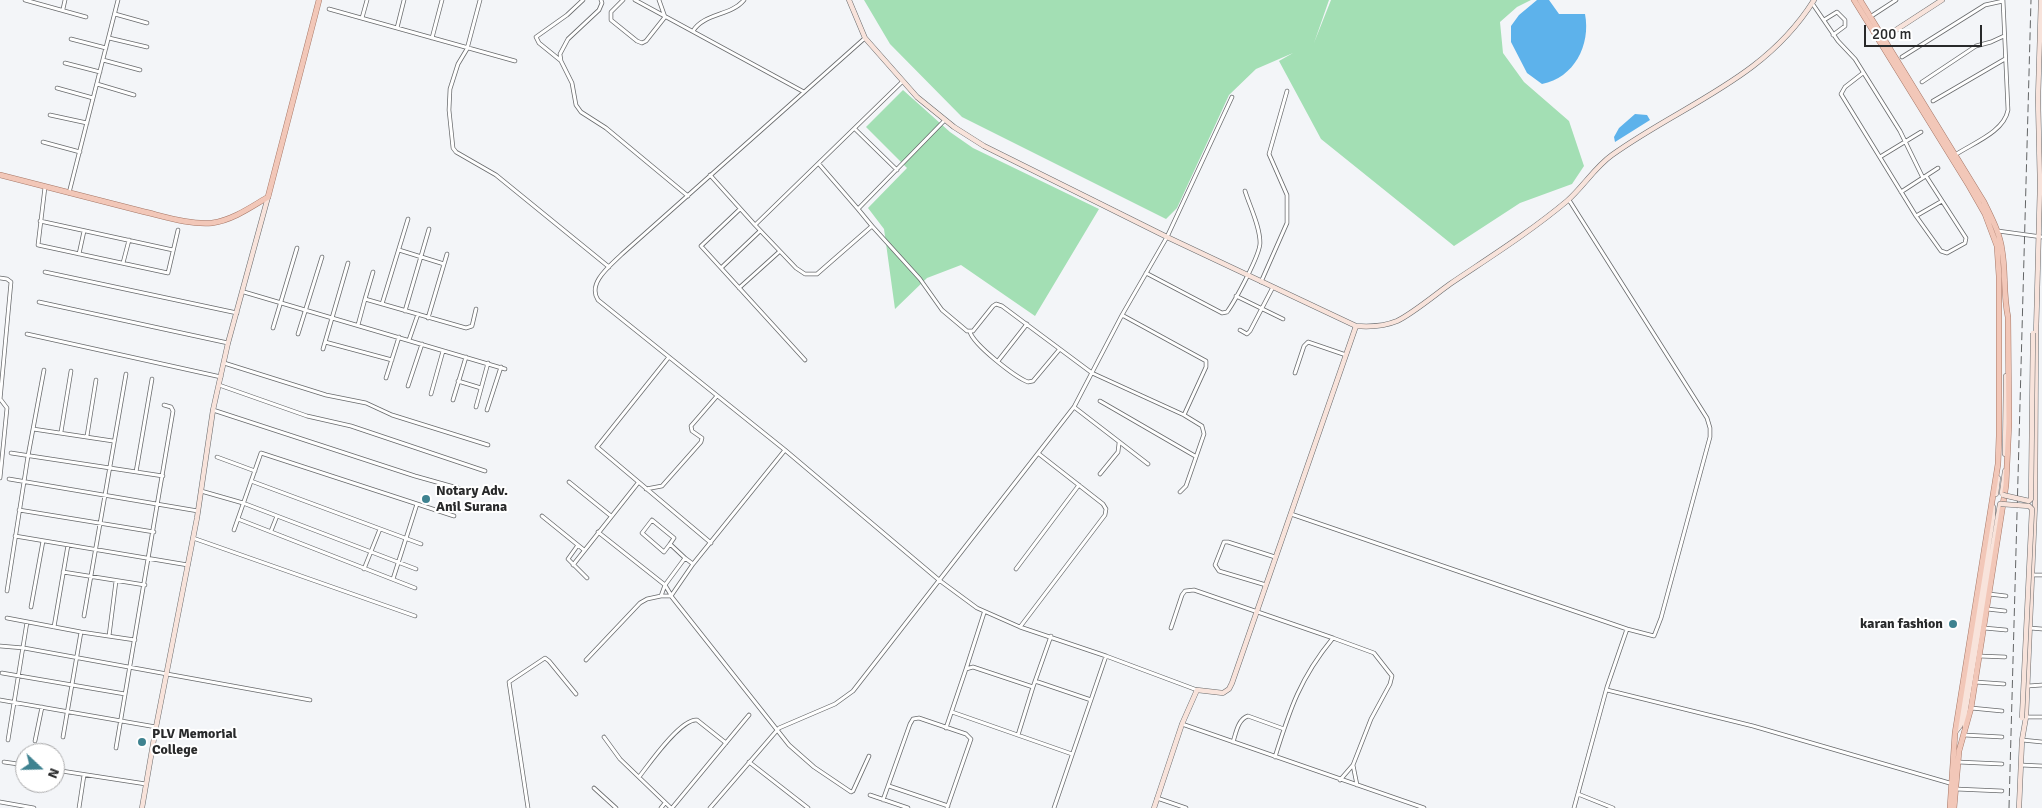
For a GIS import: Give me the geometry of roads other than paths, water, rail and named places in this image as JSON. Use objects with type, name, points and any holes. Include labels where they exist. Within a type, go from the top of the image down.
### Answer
[{"type":"main road","points":[[0,175],[69,194],[163,216],[209,223],[237,215],[268,197],[319,0]]},
{"type":"main road","points":[[1854,0],[1984,202],[2003,251],[2008,360],[2008,462],[1979,656],[1950,808]]},
{"type":"main road","points":[[1860,0],[1880,40],[1995,231],[1997,246],[1999,312],[1998,464],[1956,731],[1954,808]]},
{"type":"street","points":[[25,0],[86,17]]},
{"type":"street","points":[[62,9],[65,0]]},
{"type":"street","points":[[69,194],[118,0]]},
{"type":"street","points":[[362,18],[367,0]]},
{"type":"street","points":[[397,28],[404,0]]},
{"type":"street","points":[[432,38],[442,0]]},
{"type":"street","points":[[480,0],[467,49],[455,73],[449,98],[453,148],[456,152],[496,174],[609,267]]},
{"type":"street","points":[[583,0],[536,37],[539,42],[561,61],[571,79],[575,101],[581,112],[606,128],[688,196]]},
{"type":"street","points":[[561,61],[560,54],[564,44],[599,10],[602,3],[601,0]]},
{"type":"street","points":[[623,0],[611,12],[610,20],[639,43],[646,41],[665,17]]},
{"type":"street","points":[[635,0],[804,92]]},
{"type":"street","points":[[659,0],[665,17]]},
{"type":"street","points":[[693,31],[698,23],[738,6],[744,0]]},
{"type":"street","points":[[849,0],[865,38],[903,81],[944,121],[984,146],[1167,237],[1356,326],[1368,327],[1397,320],[1502,250],[1569,200],[1610,156],[1728,85],[1774,50],[1786,38],[1813,1],[1833,35],[1854,59],[1863,73],[1905,142],[1925,177],[1966,238],[1965,242],[1947,253],[1941,251],[1916,216],[1841,94],[1845,87],[1863,73]]},
{"type":"street","points":[[1870,17],[1896,0]]},
{"type":"street","points":[[1880,40],[1942,0]]},
{"type":"street","points":[[1902,57],[1985,5],[2003,0],[2008,110],[2004,123],[1954,155]]},
{"type":"street","points":[[2001,495],[2031,500],[2034,333],[2040,261],[2041,211],[2041,0]]},
{"type":"street","points":[[329,9],[515,61]]},
{"type":"street","points":[[1824,20],[1837,12],[1845,20],[1845,26],[1833,35]]},
{"type":"street","points":[[115,14],[147,23]]},
{"type":"street","points":[[1922,82],[1976,46],[2004,36]]},
{"type":"street","points":[[109,38],[147,48]]},
{"type":"street","points":[[865,38],[609,267],[596,285],[594,292],[598,300],[785,450],[940,580],[984,612],[1020,627],[1051,636],[1197,690],[1223,693],[1229,689],[1356,326]]},
{"type":"street","points":[[70,39],[106,48]]},
{"type":"street","points":[[1933,101],[2005,59]]},
{"type":"street","points":[[103,60],[140,70]]},
{"type":"street","points":[[65,63],[100,72]]},
{"type":"street","points":[[755,225],[903,81]]},
{"type":"street","points":[[97,84],[134,95]]},
{"type":"street","points":[[57,88],[93,98]]},
{"type":"street","points":[[1261,282],[1287,223],[1288,196],[1269,154],[1287,91]]},
{"type":"street","points":[[710,808],[776,730],[789,722],[835,704],[853,691],[1074,407],[1122,315],[1167,237],[1232,97]]},
{"type":"street","points":[[50,115],[87,124]]},
{"type":"street","points":[[858,209],[944,121]]},
{"type":"street","points":[[855,129],[897,170]]},
{"type":"street","points":[[1880,157],[1921,132]]},
{"type":"street","points":[[43,142],[80,152]]},
{"type":"street","points":[[819,164],[920,278],[942,310],[970,332],[973,339],[998,361],[1028,382],[1033,381],[1059,350]]},
{"type":"street","points":[[1902,192],[1938,168]]},
{"type":"street","points":[[710,175],[779,252],[805,274],[817,274],[872,226]]},
{"type":"street","points":[[45,186],[38,245],[168,273],[178,230]]},
{"type":"street","points":[[1146,273],[1222,313],[1227,312],[1248,275],[1260,247],[1246,191]]},
{"type":"street","points":[[142,808],[198,511],[213,410],[228,343],[244,292],[268,197]]},
{"type":"street","points":[[1291,514],[1627,629],[1654,636],[1658,628],[1710,437],[1710,428],[1707,418],[1569,200]]},
{"type":"street","points":[[1916,216],[1942,201]]},
{"type":"street","points":[[740,209],[701,246],[805,360]]},
{"type":"street","points":[[382,304],[408,219]]},
{"type":"street","points":[[40,221],[173,250]]},
{"type":"street","points":[[405,311],[429,228]]},
{"type":"street","points":[[79,254],[84,231]]},
{"type":"street","points":[[721,268],[760,231]]},
{"type":"street","points":[[1995,231],[2040,237]]},
{"type":"street","points":[[124,263],[129,240]]},
{"type":"street","points":[[273,328],[297,248]]},
{"type":"street","points":[[398,250],[444,264]]},
{"type":"street","points":[[739,288],[779,252]]},
{"type":"street","points":[[428,318],[447,254]]},
{"type":"street","points":[[298,334],[322,257]]},
{"type":"street","points":[[323,349],[348,264]]},
{"type":"street","points":[[45,272],[237,313]]},
{"type":"street","points":[[358,325],[373,272]]},
{"type":"street","points":[[0,278],[11,282],[1,400],[7,408],[0,478]]},
{"type":"street","points":[[1240,330],[1249,333],[1273,287]]},
{"type":"street","points":[[244,292],[505,369]]},
{"type":"street","points":[[1236,296],[1283,319]]},
{"type":"street","points":[[365,299],[469,328],[472,326],[476,308]]},
{"type":"street","points":[[39,302],[228,343]]},
{"type":"street","points":[[970,332],[996,304],[1009,310],[1059,350],[1092,373],[1184,415],[1202,426],[1204,431],[1202,443],[1195,456],[1186,486],[1180,492]]},
{"type":"street","points":[[1956,731],[1960,726],[1994,501],[2001,495],[2005,456],[2006,310]]},
{"type":"street","points":[[1999,312],[2001,318],[2001,495],[2004,502],[2000,504],[1964,720],[1965,732],[2002,737]]},
{"type":"street","points":[[409,340],[418,314]]},
{"type":"street","points":[[1122,315],[1206,361],[1206,367],[1184,415]]},
{"type":"street","points":[[998,361],[1027,324]]},
{"type":"street","points":[[2034,333],[2042,334]]},
{"type":"street","points":[[2024,718],[2028,686],[2035,505],[2034,333]]},
{"type":"street","points":[[27,334],[220,377]]},
{"type":"street","points":[[386,378],[399,337]]},
{"type":"street","points":[[325,342],[392,360]]},
{"type":"street","points":[[1296,373],[1306,343],[1312,342],[1346,355]]},
{"type":"street","points":[[408,386],[422,344]]},
{"type":"street","points":[[431,394],[443,351]]},
{"type":"street","points":[[453,400],[466,357]]},
{"type":"street","points":[[669,358],[597,448],[712,542]]},
{"type":"street","points":[[224,363],[326,395],[366,403],[392,415],[488,445]]},
{"type":"street","points":[[476,407],[488,364]]},
{"type":"street","points":[[487,410],[500,367]]},
{"type":"street","points":[[7,590],[28,456],[44,370]]},
{"type":"street","points":[[62,432],[71,372]]},
{"type":"street","points":[[84,616],[126,374]]},
{"type":"street","points":[[136,472],[152,379]]},
{"type":"street","points":[[87,436],[96,380]]},
{"type":"street","points":[[458,381],[481,388]]},
{"type":"street","points":[[219,385],[307,416],[351,426],[486,471]]},
{"type":"street","points":[[646,489],[662,486],[701,442],[701,438],[692,431],[691,426],[717,396]]},
{"type":"street","points":[[1100,400],[1195,456]]},
{"type":"street","points":[[2035,404],[2042,404]]},
{"type":"street","points":[[116,748],[173,411],[171,407],[164,405]]},
{"type":"street","points":[[1074,407],[1148,464]]},
{"type":"street","points":[[213,410],[415,476],[472,492]]},
{"type":"street","points":[[33,429],[113,441]]},
{"type":"street","points":[[1100,474],[1118,452],[1120,442]]},
{"type":"street","points":[[672,596],[693,564],[785,450]]},
{"type":"street","points":[[11,453],[163,476]]},
{"type":"street","points":[[234,530],[262,453],[454,516]]},
{"type":"street","points":[[1020,627],[1105,515],[1106,508],[1039,454]]},
{"type":"street","points":[[217,457],[255,471]]},
{"type":"street","points":[[8,479],[198,511]]},
{"type":"street","points":[[252,480],[421,544]]},
{"type":"street","points":[[569,482],[611,516]]},
{"type":"street","points":[[573,565],[638,483]]},
{"type":"street","points":[[1016,570],[1079,485]]},
{"type":"street","points":[[201,491],[243,503],[416,569]]},
{"type":"street","points":[[1994,501],[2000,504],[2029,506],[2032,509],[2024,728],[2019,808]]},
{"type":"street","points":[[393,579],[417,504]]},
{"type":"street","points":[[2035,505],[2042,506]]},
{"type":"street","points":[[19,510],[154,532]]},
{"type":"street","points":[[271,531],[277,516]]},
{"type":"street","points":[[542,516],[584,550]]},
{"type":"street","points":[[238,519],[415,588]]},
{"type":"street","points":[[652,520],[674,538],[670,544],[664,552],[642,533],[652,520]]},
{"type":"street","points":[[364,569],[380,529]]},
{"type":"street","points":[[598,532],[665,585],[776,730],[801,757],[847,791],[853,791],[869,756]]},
{"type":"street","points":[[15,536],[188,565]]},
{"type":"street","points":[[193,538],[415,616]]},
{"type":"street","points":[[31,607],[43,541]]},
{"type":"street","points":[[1266,585],[1219,571],[1215,565],[1224,542],[1275,557]]},
{"type":"street","points":[[670,544],[693,564]]},
{"type":"street","points":[[54,627],[68,545]]},
{"type":"street","points":[[578,546],[568,556],[568,561],[587,578]]},
{"type":"street","points":[[662,596],[665,585],[684,558]]},
{"type":"street","points":[[64,572],[145,585]]},
{"type":"street","points":[[2033,575],[2042,575]]},
{"type":"street","points":[[109,636],[116,581]]},
{"type":"street","points":[[1171,628],[1182,595],[1188,590],[1194,590],[1374,653],[1392,676],[1390,684],[1366,731],[1353,765],[1340,780]]},
{"type":"street","points":[[1988,594],[2006,596]]},
{"type":"street","points":[[586,660],[640,603],[647,599],[672,596]]},
{"type":"street","points":[[1986,609],[2005,611]]},
{"type":"street","points":[[946,728],[984,612]]},
{"type":"street","points":[[7,618],[135,640]]},
{"type":"street","points":[[8,740],[28,622]]},
{"type":"street","points":[[1983,628],[2006,630]]},
{"type":"street","points":[[2030,628],[2042,629]]},
{"type":"street","points":[[1574,808],[1607,690],[1627,629]]},
{"type":"street","points":[[63,736],[82,632]]},
{"type":"street","points":[[1018,734],[1051,636]]},
{"type":"street","points":[[1275,757],[1292,705],[1303,680],[1333,638]]},
{"type":"street","points":[[0,646],[24,648],[310,700]]},
{"type":"street","points":[[1054,808],[1106,656]]},
{"type":"street","points":[[1979,656],[2005,657]]},
{"type":"street","points":[[528,808],[509,682],[545,658],[576,694]]},
{"type":"street","points":[[966,669],[973,667],[1033,687]]},
{"type":"street","points":[[2,673],[125,694]]},
{"type":"street","points":[[1035,681],[1090,700]]},
{"type":"street","points":[[1974,682],[2004,684]]},
{"type":"street","points":[[2028,686],[2042,685]]},
{"type":"street","points":[[1154,808],[1182,724],[1197,690]]},
{"type":"street","points":[[1607,690],[1753,726],[1954,786],[2002,791]]},
{"type":"street","points":[[0,700],[156,727]]},
{"type":"street","points":[[36,742],[42,707]]},
{"type":"street","points":[[1970,708],[2002,711]]},
{"type":"street","points":[[952,712],[1072,754]]},
{"type":"street","points":[[604,737],[620,759],[672,808],[750,715]]},
{"type":"street","points":[[1233,742],[1241,720],[1244,717],[1248,716],[1284,729]]},
{"type":"street","points":[[2024,718],[2042,717]]},
{"type":"street","points":[[883,800],[912,719],[919,718],[966,734],[971,738],[948,807],[889,786]]},
{"type":"street","points":[[638,777],[678,730],[690,720],[697,720],[726,744]]},
{"type":"street","points":[[1182,724],[1424,808]]},
{"type":"street","points":[[2022,740],[2042,742]]},
{"type":"street","points":[[4,762],[15,764]]},
{"type":"street","points":[[748,762],[808,808]]},
{"type":"street","points":[[1958,762],[2002,764]]},
{"type":"street","points":[[1353,765],[1357,786]]},
{"type":"street","points":[[2021,765],[2042,766]]},
{"type":"street","points":[[65,772],[146,784]]},
{"type":"street","points":[[78,808],[84,775]]},
{"type":"street","points":[[594,788],[616,808]]},
{"type":"street","points":[[1578,794],[1613,808]]},
{"type":"street","points":[[870,795],[908,808]]},
{"type":"street","points":[[1157,798],[1186,808]]},
{"type":"street","points":[[0,802],[17,807],[34,808]]},
{"type":"street","points":[[661,808],[665,803]]},
{"type":"water","points":[[1537,0],[1549,0],[1559,14],[1585,14],[1586,26],[1585,37],[1578,58],[1563,75],[1553,81],[1542,84],[1527,73],[1511,42],[1511,26],[1519,15]]},
{"type":"water","points":[[1635,114],[1647,115],[1650,120],[1615,142],[1614,137],[1619,128]]},
{"type":"railway","points":[[2009,808],[2031,0]]},
{"type":"place","name":"Notary Adv. Anil Surana","points":[[426,499]]},
{"type":"place","name":"karan fashion","points":[[1953,624]]},
{"type":"place","name":"PLV Memorial College","points":[[142,742]]}]
